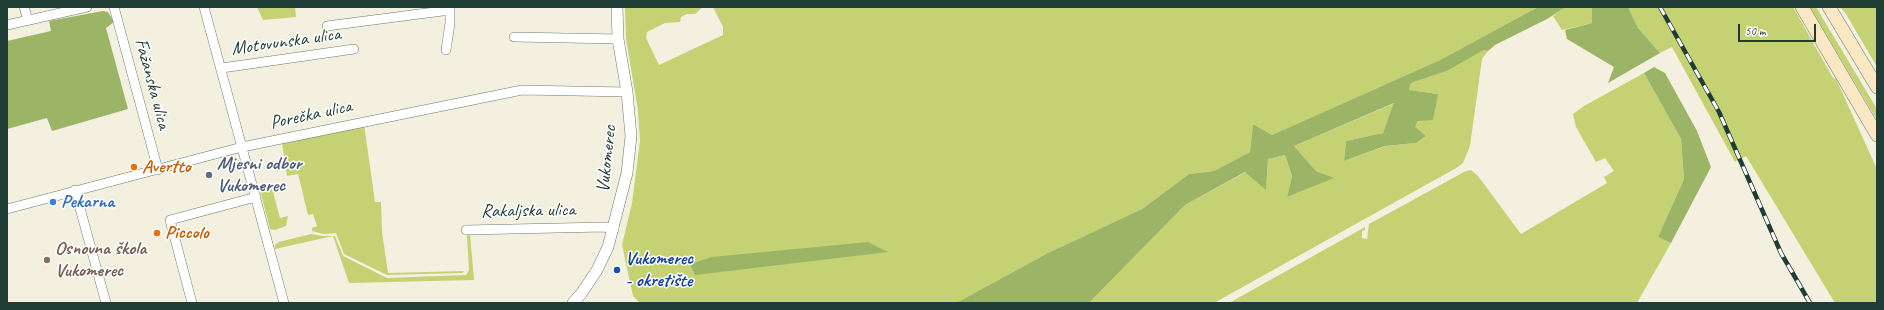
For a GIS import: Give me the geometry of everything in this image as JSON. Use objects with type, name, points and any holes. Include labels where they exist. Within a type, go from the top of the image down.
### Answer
[{"type":"main road","points":[[1802,7],[1877,135]]},
{"type":"main road","points":[[1829,7],[1877,87]]},
{"type":"street","points":[[24,7],[28,20]]},
{"type":"street","points":[[7,25],[87,7]]},
{"type":"street","name":"Fažanska ulica","points":[[114,7],[158,170]]},
{"type":"street","name":"Motovunska ulica","points":[[204,7],[222,68],[284,303]]},
{"type":"street","name":"Vukomerec","points":[[573,303],[582,294],[606,252],[614,229],[627,173],[630,143],[627,92],[618,39],[617,7]]},
{"type":"street","points":[[327,26],[450,8],[450,23],[446,50]]},
{"type":"street","points":[[514,37],[618,39]]},
{"type":"street","name":"Motovunska ulica","points":[[222,68],[354,49]]},
{"type":"street","name":"Porečka ulica","points":[[7,209],[242,147],[522,90],[627,92]]},
{"type":"street","points":[[75,190],[106,303]]},
{"type":"street","points":[[192,303],[170,220],[256,197]]},
{"type":"street","name":"Rakaljska ulica","points":[[466,230],[596,227],[614,229]]},
{"type":"green space","points":[[257,7],[295,7],[296,17],[263,20]]},
{"type":"green space","points":[[625,7],[703,7],[695,14],[687,14],[681,17],[680,22],[665,23],[647,32],[646,38],[659,65],[723,35],[723,27],[713,7],[1538,7],[1440,60],[1272,135],[1253,124],[1250,152],[1214,171],[1189,174],[1142,209],[1048,253],[956,303],[640,303],[633,296],[622,245],[632,203],[640,141],[638,110],[626,39]]},
{"type":"green space","points":[[1538,7],[1566,7],[1547,19],[1495,45],[1488,51],[1484,50],[1447,71],[1411,83],[1409,90],[1438,94],[1433,120],[1418,121],[1415,127],[1426,136],[1416,143],[1385,146],[1344,161],[1346,141],[1383,133],[1394,103],[1294,146],[1316,171],[1334,178],[1287,197],[1292,176],[1285,155],[1268,159],[1266,190],[1245,172],[1185,205],[1089,303],[956,303],[1048,253],[1142,209],[1189,174],[1214,171],[1250,152],[1253,124],[1272,135],[1440,60]]},
{"type":"green space","points":[[1566,7],[1592,7],[1592,23],[1562,30],[1553,16]]},
{"type":"green space","points":[[1592,7],[1628,7],[1638,28],[1660,53],[1608,83],[1614,67],[1567,39],[1565,30],[1592,23]]},
{"type":"green space","points":[[1628,7],[1793,7],[1833,78],[1836,79],[1877,169],[1877,303],[1835,303],[1746,156],[1735,162],[1672,47],[1660,53],[1638,28]]},
{"type":"green space","points":[[1810,7],[1816,7],[1877,109],[1877,120]]},
{"type":"green space","points":[[1840,7],[1877,7],[1877,67],[1846,14]]},
{"type":"green space","points":[[103,11],[108,12],[114,22],[106,28],[128,109],[52,131],[47,118],[7,129],[7,41],[51,31],[49,21]]},
{"type":"green space","points":[[1484,50],[1488,51],[1482,59],[1470,146],[1463,163],[1458,167],[1214,303],[1089,303],[1185,205],[1246,172],[1266,189],[1268,159],[1285,155],[1292,176],[1287,197],[1333,178],[1316,171],[1294,146],[1395,103],[1383,133],[1346,141],[1344,161],[1386,146],[1416,143],[1426,136],[1414,128],[1438,94],[1409,90],[1411,83],[1447,71]]},
{"type":"green space","points":[[1654,67],[1665,73],[1697,131],[1711,167],[1671,243],[1658,237],[1684,179],[1681,139],[1644,73]]},
{"type":"green space","points":[[1644,73],[1681,139],[1684,179],[1658,237],[1671,243],[1637,303],[1229,303],[1365,227],[1365,230],[1362,231],[1362,238],[1367,239],[1369,224],[1466,171],[1471,170],[1478,176],[1521,234],[1607,183],[1604,177],[1614,171],[1605,158],[1596,162],[1576,127],[1573,114],[1584,106]]},
{"type":"green space","points":[[364,124],[375,202],[381,202],[382,232],[388,273],[464,271],[462,273],[387,275],[344,254],[336,233],[324,234],[312,231],[312,228],[317,226],[313,214],[308,215],[298,174],[287,176],[282,143]]},
{"type":"green space","points":[[272,188],[280,218],[288,216],[286,226],[275,230],[270,229],[260,190]]},
{"type":"green space","points":[[311,234],[333,236],[275,249],[275,245],[279,242]]},
{"type":"green space","points":[[470,234],[474,280],[349,283],[333,236],[335,236],[343,256],[387,278],[466,275],[469,270],[467,236]]},
{"type":"green space","points":[[868,242],[888,252],[695,275],[690,264],[712,257]]},
{"type":"railway","points":[[1660,7],[1719,112],[1781,253],[1810,303]]},
{"type":"place","name":"Avertto","points":[[134,167]]},
{"type":"place","name":"Mjesni odbor Vukomerec","points":[[209,175]]},
{"type":"place","name":"Pekarna","points":[[53,202]]},
{"type":"place","name":"Piccolo","points":[[157,233]]},
{"type":"place","name":"Osnovna škola Vukomerec","points":[[47,260]]},
{"type":"place","name":"Vukomerec - okretište","points":[[617,270]]}]
